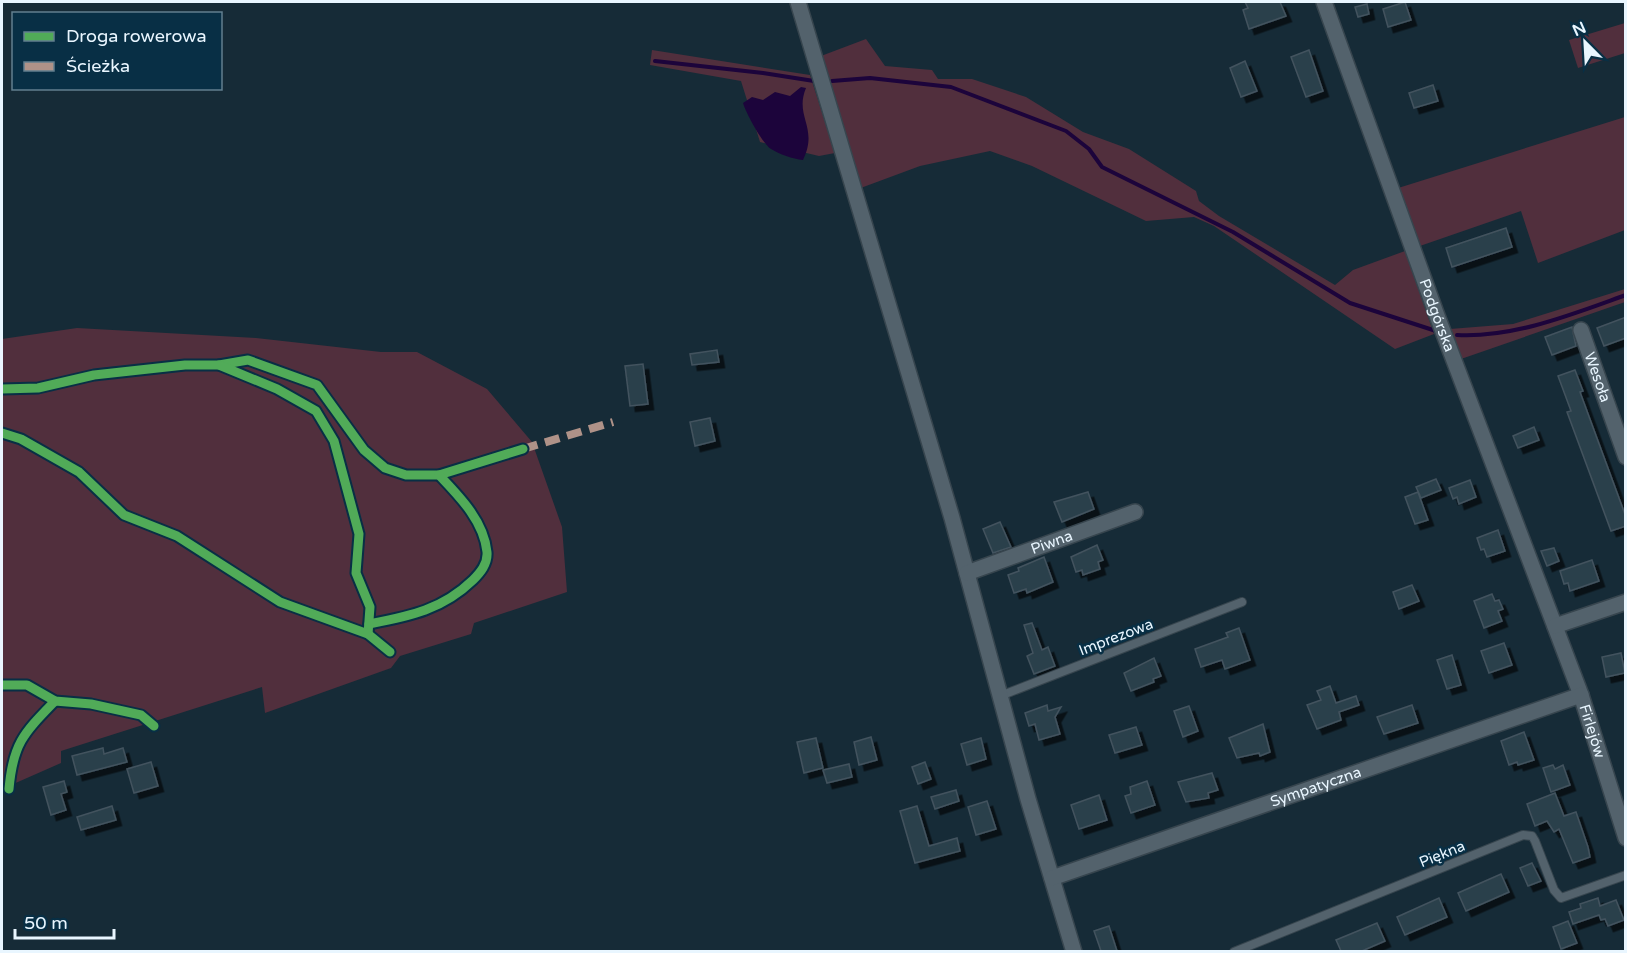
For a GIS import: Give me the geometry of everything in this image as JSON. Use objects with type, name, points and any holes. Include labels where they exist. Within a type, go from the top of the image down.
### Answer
[{"type":"street","points":[[798,2],[967,573],[1074,951]]},
{"type":"street","name":"Podgórska","points":[[1324,2],[1431,301],[1555,626]]},
{"type":"street","name":"Wesoła","points":[[1581,330],[1626,457]]},
{"type":"street","name":"Piwna","points":[[967,573],[1135,512]]},
{"type":"street","points":[[1555,626],[1626,602]]},
{"type":"street","name":"Firlejów","points":[[1555,626],[1581,695],[1626,838]]},
{"type":"street","name":"Sympatyczna","points":[[1052,878],[1581,695]]},
{"type":"lane","name":"Imprezowa","points":[[1000,696],[1242,602]]},
{"type":"lane","name":"Piękna","points":[[1234,951],[1523,835],[1532,836],[1554,890],[1561,898],[1626,875]]},
{"type":"shaded area","points":[[1625,23],[1625,53],[1578,68],[1569,40]]},
{"type":"shaded area","points":[[866,39],[885,66],[932,70],[938,79],[972,79],[1026,97],[1083,132],[1129,149],[1196,191],[1199,201],[1219,216],[1335,285],[1353,270],[1405,251],[1434,334],[1395,349],[1214,226],[1194,217],[1146,221],[1032,166],[990,151],[920,166],[858,189],[821,56]]},
{"type":"shaded area","points":[[652,50],[810,75],[835,153],[819,156],[760,142],[741,81],[650,65]]},
{"type":"shaded area","points":[[801,87],[806,88],[803,107],[809,139],[803,160],[782,154],[767,146],[747,114],[743,103],[752,97],[763,100],[775,92],[790,96]]},
{"type":"shaded area","points":[[1625,117],[1625,230],[1538,263],[1521,211],[1417,247],[1395,189]]},
{"type":"shaded area","points":[[1625,289],[1625,302],[1461,359],[1450,329],[1513,324]]},
{"type":"shaded area","points":[[77,328],[256,338],[381,352],[417,352],[487,389],[532,442],[562,527],[567,592],[474,623],[471,634],[400,656],[391,668],[265,713],[262,687],[61,751],[61,763],[2,789],[2,339]]},
{"type":"building","points":[[1245,2],[1280,2],[1286,16],[1249,29],[1243,10],[1248,8]]},
{"type":"building","points":[[1405,2],[1411,20],[1388,27],[1383,9]]},
{"type":"building","points":[[1367,4],[1369,14],[1358,17],[1355,7]]},
{"type":"building","points":[[1309,50],[1323,91],[1306,97],[1291,57]]},
{"type":"building","points":[[1245,61],[1257,91],[1241,97],[1230,68]]},
{"type":"building","points":[[1433,85],[1438,101],[1414,108],[1409,93]]},
{"type":"building","points":[[1506,228],[1512,247],[1452,267],[1446,248]]},
{"type":"building","points":[[1626,317],[1626,338],[1604,346],[1597,328]]},
{"type":"building","points":[[1572,327],[1576,346],[1552,355],[1545,337]]},
{"type":"building","points":[[717,350],[719,362],[692,365],[690,354]]},
{"type":"building","points":[[643,364],[648,404],[630,406],[625,366]]},
{"type":"building","points":[[1575,370],[1583,391],[1580,392],[1626,517],[1626,526],[1611,531],[1567,412],[1571,411],[1558,376]]},
{"type":"building","points":[[710,418],[715,441],[695,446],[690,422]]},
{"type":"building","points":[[1534,427],[1539,440],[1518,448],[1513,436]]},
{"type":"building","points":[[1436,479],[1441,490],[1421,498],[1416,487]]},
{"type":"building","points":[[1470,480],[1476,497],[1459,504],[1457,497],[1453,499],[1449,488]]},
{"type":"building","points":[[1088,492],[1094,509],[1062,522],[1054,502]]},
{"type":"building","points":[[1418,492],[1428,520],[1415,524],[1405,497]]},
{"type":"building","points":[[1000,522],[1011,547],[993,553],[983,529]]},
{"type":"building","points":[[1498,530],[1505,551],[1487,557],[1484,549],[1481,550],[1477,538]]},
{"type":"building","points":[[1097,545],[1103,560],[1098,562],[1100,569],[1083,575],[1082,570],[1076,572],[1071,557]]},
{"type":"building","points":[[1554,548],[1559,561],[1547,566],[1541,551]]},
{"type":"building","points":[[1044,557],[1053,582],[1027,593],[1026,589],[1014,593],[1008,575]]},
{"type":"building","points":[[1592,560],[1599,581],[1570,591],[1568,583],[1564,584],[1560,571]]},
{"type":"building","points":[[1412,585],[1419,601],[1399,609],[1393,592]]},
{"type":"building","points":[[1492,594],[1495,601],[1499,600],[1503,609],[1498,611],[1502,621],[1484,628],[1474,601]]},
{"type":"building","points":[[1032,623],[1042,650],[1048,647],[1055,666],[1034,674],[1027,656],[1033,653],[1024,625]]},
{"type":"building","points":[[1239,628],[1250,660],[1225,669],[1222,660],[1201,667],[1195,649],[1228,637],[1226,633]]},
{"type":"building","points":[[1504,643],[1512,665],[1489,673],[1481,651]]},
{"type":"building","points":[[1621,653],[1625,673],[1606,677],[1602,657]]},
{"type":"building","points":[[1452,655],[1461,685],[1447,689],[1437,660]]},
{"type":"building","points":[[1154,658],[1161,676],[1153,679],[1154,682],[1131,691],[1124,673]]},
{"type":"building","points":[[1330,686],[1336,703],[1356,696],[1359,705],[1339,712],[1341,720],[1317,729],[1307,705],[1321,700],[1317,691]]},
{"type":"building","points":[[1047,705],[1048,711],[1061,707],[1055,717],[1060,734],[1039,740],[1035,724],[1029,726],[1025,713]]},
{"type":"building","points":[[1412,705],[1418,723],[1384,734],[1377,717]]},
{"type":"building","points":[[1189,706],[1198,731],[1183,737],[1174,711]]},
{"type":"building","points":[[1263,724],[1270,752],[1260,756],[1259,753],[1237,758],[1229,738]]},
{"type":"building","points":[[1136,727],[1142,745],[1115,753],[1109,735]]},
{"type":"building","points":[[1524,732],[1534,760],[1509,765],[1501,741]]},
{"type":"building","points":[[871,737],[877,760],[859,765],[854,742]]},
{"type":"building","points":[[816,738],[823,768],[804,773],[797,742]]},
{"type":"building","points":[[981,738],[986,759],[967,765],[961,744]]},
{"type":"building","points":[[103,748],[104,754],[123,748],[127,762],[77,775],[72,756]]},
{"type":"building","points":[[151,762],[158,786],[134,793],[127,769]]},
{"type":"building","points":[[925,762],[931,779],[918,784],[912,767]]},
{"type":"building","points":[[849,764],[852,777],[827,783],[823,770]]},
{"type":"building","points":[[1553,765],[1555,769],[1563,765],[1570,785],[1551,792],[1543,768]]},
{"type":"building","points":[[1212,773],[1218,790],[1208,793],[1209,798],[1186,802],[1178,782]]},
{"type":"building","points":[[64,781],[67,792],[61,794],[66,810],[51,815],[43,787]]},
{"type":"building","points":[[1147,781],[1155,805],[1131,813],[1125,796],[1131,794],[1130,787]]},
{"type":"building","points":[[956,790],[959,801],[935,809],[931,797]]},
{"type":"building","points":[[1555,793],[1564,816],[1576,812],[1590,857],[1573,863],[1559,829],[1554,832],[1547,821],[1535,826],[1527,804]]},
{"type":"building","points":[[1099,795],[1107,820],[1079,829],[1071,805]]},
{"type":"building","points":[[987,801],[996,829],[976,835],[968,807]]},
{"type":"building","points":[[112,806],[116,820],[81,830],[77,817]]},
{"type":"building","points":[[917,806],[929,846],[957,838],[960,851],[915,863],[900,811]]},
{"type":"building","points":[[1532,863],[1541,881],[1528,886],[1520,868]]},
{"type":"building","points":[[1501,874],[1509,892],[1466,911],[1458,893]]},
{"type":"building","points":[[1439,898],[1447,917],[1405,935],[1397,917]]},
{"type":"building","points":[[1598,898],[1600,906],[1616,900],[1624,920],[1608,926],[1605,919],[1601,920],[1599,915],[1573,924],[1569,912],[1581,908],[1580,904]]},
{"type":"building","points":[[1568,921],[1577,943],[1561,949],[1553,927]]},
{"type":"building","points":[[1377,923],[1385,941],[1362,951],[1341,951],[1336,940]]},
{"type":"building","points":[[1109,926],[1117,951],[1101,951],[1094,931]]},
{"type":"waterway","points":[[655,61],[814,81]]},
{"type":"waterway","points":[[832,81],[870,78],[951,87],[1066,131],[1089,149],[1102,167],[1233,232],[1350,303],[1436,331]]},
{"type":"waterway","points":[[1457,335],[1500,333],[1522,329],[1626,295]]},
{"type":"marked path","points":[[523,449],[613,422]]},
{"type":"cycle path","points":[[219,365],[248,360],[317,385],[364,450],[385,468],[406,475],[439,475],[523,449]]},
{"type":"cycle path","points":[[2,389],[38,388],[94,375],[185,365],[219,365],[277,389],[316,411],[334,441],[359,534],[356,573],[370,607],[368,634]]},
{"type":"cycle path","points":[[2,433],[21,439],[79,472],[124,515],[177,536],[280,602],[368,634],[390,652]]},
{"type":"cycle path","points":[[369,624],[398,618],[437,605],[461,590],[476,577],[485,564],[487,556],[485,541],[476,520],[462,500],[439,475]]},
{"type":"cycle path","points":[[2,685],[27,685],[55,701],[91,704],[141,715],[154,726]]},
{"type":"cycle path","points":[[9,789],[17,749],[35,722],[55,701]]}]
